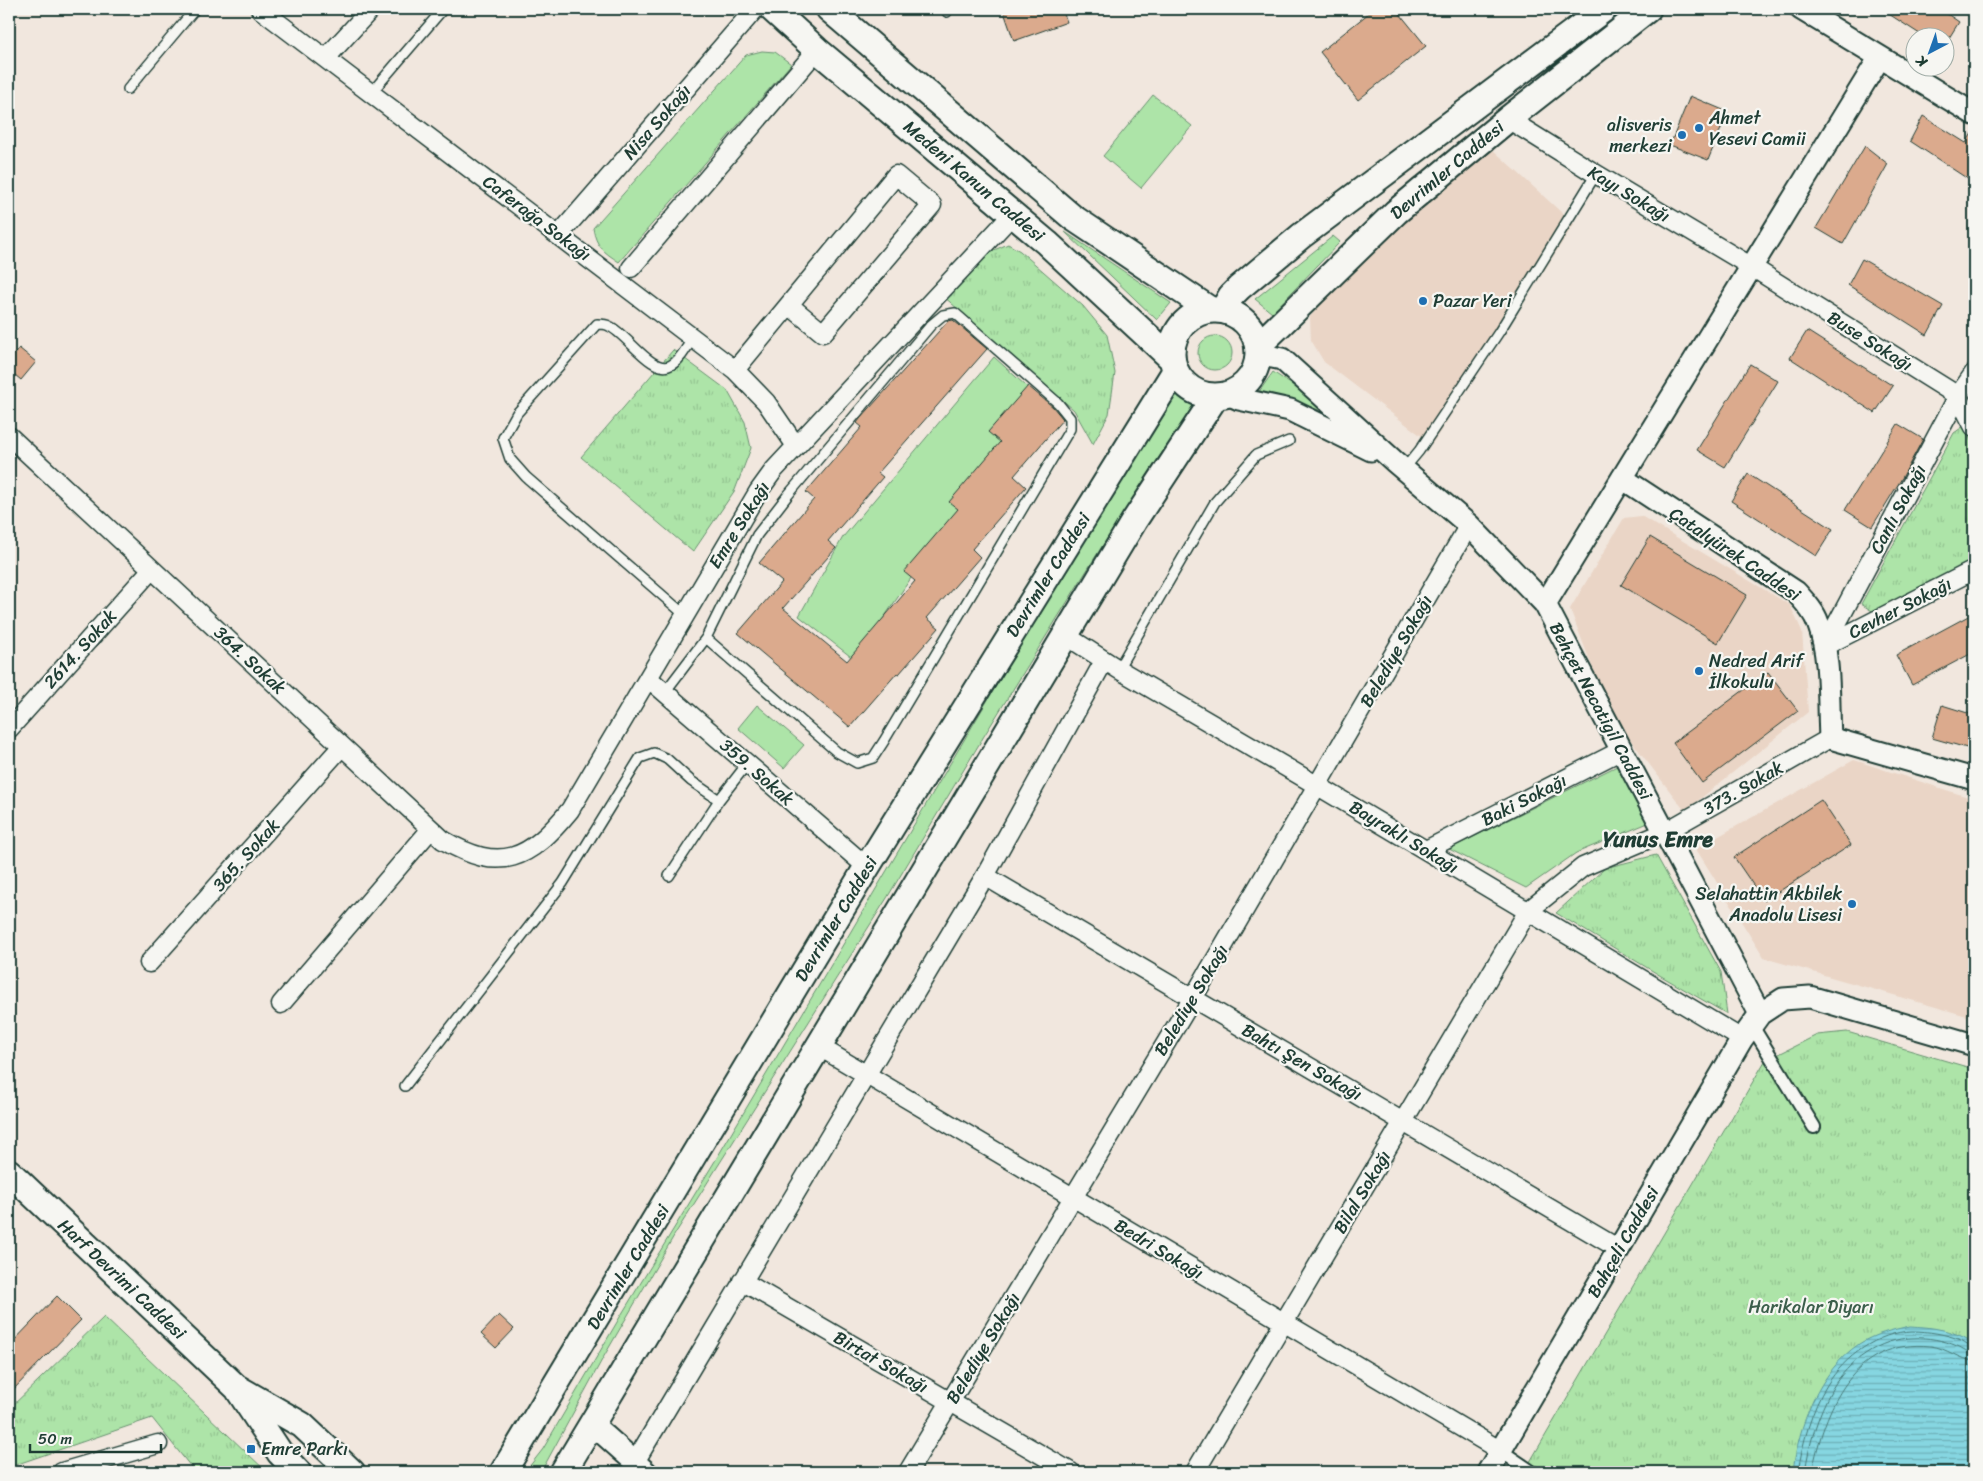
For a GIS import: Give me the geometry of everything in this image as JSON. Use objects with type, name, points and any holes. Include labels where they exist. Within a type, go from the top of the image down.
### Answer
[{"type":"main road","name":"Medeni Kanun Caddesi","points":[[772,9],[817,50],[1047,243],[1173,364]]},
{"type":"main road","name":"Medeni Kanun Caddesi","points":[[829,9],[1072,217],[1216,310]]},
{"type":"main road","name":"Devrimler Caddesi","points":[[1216,310],[1301,236],[1604,9]]},
{"type":"main road","name":"Devrimler Caddesi","points":[[1258,350],[1396,212],[1508,119],[1648,9]]},
{"type":"main road","points":[[1216,310],[1236,314],[1246,323],[1254,334],[1258,350],[1255,370],[1239,389],[1222,395],[1204,395],[1192,390],[1183,382],[1173,364],[1172,344],[1176,331],[1185,321],[1196,313],[1216,310]]},
{"type":"main road","name":"Devrimler Caddesi","points":[[503,1472],[866,867],[1173,364]]},
{"type":"main road","points":[[563,1472],[1134,521],[1222,395]]},
{"type":"main road","name":"Harf Devrimi Caddesi","points":[[9,1172],[236,1387],[280,1453],[298,1472]]},
{"type":"main road","name":"Harf Devrimi Caddesi","points":[[236,1387],[302,1425],[352,1472]]},
{"type":"street","name":"Caferağa Sokağı","points":[[260,9],[735,370],[766,402],[796,446]]},
{"type":"street","points":[[326,58],[371,9]]},
{"type":"street","name":"Nisa Sokağı","points":[[559,235],[755,9]]},
{"type":"street","points":[[1800,9],[1974,114]]},
{"type":"street","points":[[631,268],[817,50]]},
{"type":"street","points":[[1545,604],[1880,57]]},
{"type":"street","name":"Kayı Sokağı","points":[[1508,119],[1752,267]]},
{"type":"street","points":[[735,370],[896,175],[932,205],[823,334],[789,305]]},
{"type":"street","name":"Emre Sokağı","points":[[504,859],[521,854],[538,844],[555,829],[570,810],[758,492],[796,446],[1013,214]]},
{"type":"street","name":"Buse Sokağı","points":[[1752,267],[1958,396],[1974,426]]},
{"type":"street","name":"Behçet Necatigil Caddesi","points":[[1258,350],[1282,359],[1399,466],[1469,525],[1545,604],[1665,832],[1751,1026]]},
{"type":"street","name":"Canlı Sokağı","points":[[1825,646],[1958,396],[1974,373]]},
{"type":"street","name":"Behçet Necatigil Caddesi","points":[[1222,395],[1290,410],[1399,466]]},
{"type":"street","name":"364. Sokak","points":[[9,436],[442,840],[465,853],[488,860],[504,859]]},
{"type":"street","name":"Çatalyürek Caddesi","points":[[1622,478],[1796,592],[1809,606],[1818,621],[1825,646],[1830,738]]},
{"type":"street","name":"Belediye Sokağı","points":[[908,1472],[1193,998],[1469,525]]},
{"type":"street","name":"2614. Sokak","points":[[9,729],[152,569]]},
{"type":"street","name":"Cevher Sokağı","points":[[1825,646],[1974,570]]},
{"type":"street","name":"Bayraklı Sokağı","points":[[1066,635],[1111,665],[1528,911],[1751,1026]]},
{"type":"street","points":[[591,1423],[640,1467],[742,1281],[1111,665]]},
{"type":"street","name":"359. Sokak","points":[[648,678],[866,867]]},
{"type":"street","points":[[1830,738],[1974,779]]},
{"type":"street","name":"373. Sokak","points":[[1528,911],[1583,867],[1665,832],[1830,738]]},
{"type":"street","name":"365. Sokak","points":[[149,963],[342,746]]},
{"type":"street","name":"Baki Sokağı","points":[[1426,850],[1622,750]]},
{"type":"street","points":[[281,1004],[431,829]]},
{"type":"street","name":"Bahtı Şen Sokağı","points":[[985,876],[1619,1249]]},
{"type":"street","name":"Bilal Sokağı","points":[[1195,1472],[1528,911]]},
{"type":"street","points":[[1814,1127],[1751,1026],[1784,999],[1810,997],[1974,1045]]},
{"type":"street","name":"Bahçeli Caddesi","points":[[1488,1472],[1751,1026]]},
{"type":"street","name":"Bedri Sokağı","points":[[818,1046],[1501,1451]]},
{"type":"street","name":"Birtat Sokağı","points":[[742,1281],[1071,1472]]},
{"type":"street","points":[[62,1472],[158,1444]]},
{"type":"street","points":[[1501,1451],[1532,1472]]},
{"type":"lane","points":[[128,89],[195,9]]},
{"type":"lane","points":[[371,93],[443,9]]},
{"type":"lane","points":[[1399,466],[1419,451],[1499,332],[1596,174]]},
{"type":"lane","points":[[665,692],[706,638],[757,535],[788,495],[931,325],[943,315],[954,314],[1058,403],[1070,418],[1070,428],[884,741],[872,758],[857,763],[837,752],[706,638]]},
{"type":"lane","points":[[685,615],[526,477],[510,459],[503,438],[517,413],[597,324],[608,325],[628,340],[656,366],[665,368],[674,364],[693,338]]},
{"type":"lane","points":[[1111,665],[1215,502],[1256,455],[1289,441]]},
{"type":"lane","points":[[406,1086],[563,883],[640,758],[654,753],[667,759],[692,781],[719,800]]},
{"type":"lane","points":[[669,876],[719,800],[747,764]]},
{"type":"shaded area","name":"Pazar Yeri","points":[[1491,148],[1574,224],[1432,444],[1324,362],[1311,340],[1310,317],[1333,285]]},
{"type":"shaded area","name":"Nedred Arif İlkokulu","points":[[1641,516],[1790,605],[1802,631],[1808,712],[1685,811],[1610,713],[1570,609],[1624,518]]},
{"type":"shaded area","name":"Selahattin Akbilek Anadolu Lisesi","points":[[1854,760],[1974,799],[1974,1018],[1764,958],[1696,849]]},
{"type":"green space","points":[[762,51],[775,52],[791,64],[619,262],[609,255],[596,240],[593,228],[746,55]]},
{"type":"green space","points":[[1153,95],[1192,126],[1141,188],[1103,156]]},
{"type":"green space","points":[[1065,232],[1171,303],[1157,320]]},
{"type":"green space","points":[[1333,236],[1340,242],[1272,313],[1255,299]]},
{"type":"green space","points":[[1008,244],[1020,251],[1083,306],[1107,335],[1115,373],[1109,414],[1093,444],[1074,410],[943,296],[992,251]]},
{"type":"green space","points":[[1215,336],[1227,341],[1232,353],[1227,365],[1215,370],[1203,365],[1198,353],[1203,341]]},
{"type":"green space","points":[[673,350],[727,390],[745,422],[751,448],[735,490],[693,552],[581,457]]},
{"type":"green space","points":[[994,357],[1036,395],[855,660],[799,616],[843,537]]},
{"type":"green space","points":[[1273,372],[1326,408],[1322,411],[1286,398],[1256,396]]},
{"type":"green space","points":[[1175,394],[1195,406],[1159,457],[1094,559],[984,736],[887,898],[675,1234],[603,1358],[541,1472],[525,1472],[543,1449],[1054,588]]},
{"type":"green space","points":[[1964,426],[1974,448],[1974,562],[1877,614],[1861,604],[1954,433]]},
{"type":"green space","points":[[757,705],[804,745],[784,768],[738,728]]},
{"type":"green space","points":[[1617,766],[1648,823],[1576,853],[1526,888],[1449,849]]},
{"type":"green space","points":[[1656,855],[1721,972],[1727,1014],[1556,913],[1605,868]]},
{"type":"green space","name":"Harikalar Diyarı","points":[[1847,1032],[1974,1069],[1974,1472],[1524,1472],[1765,1061],[1817,1035]]},
{"type":"green space","points":[[104,1317],[267,1472],[195,1472],[152,1418],[9,1467],[9,1409]]},
{"type":"water","points":[[1910,1326],[1943,1330],[1959,1335],[1974,1343],[1974,1472],[1793,1472],[1800,1436],[1806,1418],[1822,1384],[1833,1369],[1845,1355],[1859,1344],[1883,1333]]},
{"type":"building","points":[[1003,9],[1062,9],[1067,22],[1014,41]]},
{"type":"building","points":[[1374,9],[1396,9],[1426,46],[1358,100],[1320,52]]},
{"type":"building","points":[[1881,9],[1940,9],[1959,22],[1955,28],[1910,28]]},
{"type":"building","name":"Ahmet Yesevi Camii","points":[[1690,96],[1728,112],[1708,160],[1670,145]]},
{"type":"building","points":[[1923,116],[1966,143],[1974,130],[1974,183],[1910,141]]},
{"type":"building","points":[[1865,146],[1888,164],[1843,244],[1816,228]]},
{"type":"building","points":[[1862,259],[1943,306],[1927,335],[1848,285]]},
{"type":"building","points":[[953,320],[987,349],[878,473],[883,477],[828,541],[836,548],[783,608],[847,661],[915,581],[904,572],[958,509],[949,502],[1000,442],[988,432],[1028,386],[1053,407],[1063,419],[1014,476],[1026,487],[972,549],[980,557],[927,618],[939,628],[850,727],[738,633],[782,582],[759,563],[814,499],[806,492],[862,427],[857,423],[860,419],[948,321]]},
{"type":"building","points":[[1807,331],[1893,386],[1875,413],[1790,358]]},
{"type":"building","points":[[19,348],[36,362],[21,380],[9,370],[9,361]]},
{"type":"building","points":[[1750,364],[1778,381],[1725,467],[1697,450]]},
{"type":"building","points":[[1898,424],[1923,439],[1872,527],[1845,510]]},
{"type":"building","points":[[1748,474],[1833,529],[1816,556],[1731,501]]},
{"type":"building","points":[[1650,537],[1747,595],[1718,643],[1621,585]]},
{"type":"building","points":[[1974,613],[1974,652],[1912,685],[1896,655]]},
{"type":"building","points":[[1768,672],[1798,711],[1702,783],[1673,743]]},
{"type":"building","points":[[1942,705],[1974,715],[1974,750],[1932,738]]},
{"type":"building","points":[[1821,800],[1851,845],[1764,901],[1734,857]]},
{"type":"building","points":[[57,1296],[81,1320],[9,1394],[9,1346]]},
{"type":"building","points":[[499,1315],[514,1329],[496,1348],[481,1334]]},
{"type":"place","name":"Ahmet Yesevi Camii","points":[[1699,128]]},
{"type":"place","name":"alisveris merkezi","points":[[1682,135]]},
{"type":"place","name":"Pazar Yeri","points":[[1423,301]]},
{"type":"place","name":"Nedred Arif İlkokulu","points":[[1699,671]]},
{"type":"place","name":"Selahattin Akbilek Anadolu Lisesi","points":[[1852,904]]},
{"type":"place","name":"Emre Parkı","points":[[251,1449]]},
{"type":"district","name":"Yunus Emre","points":[[1658,839]]}]
